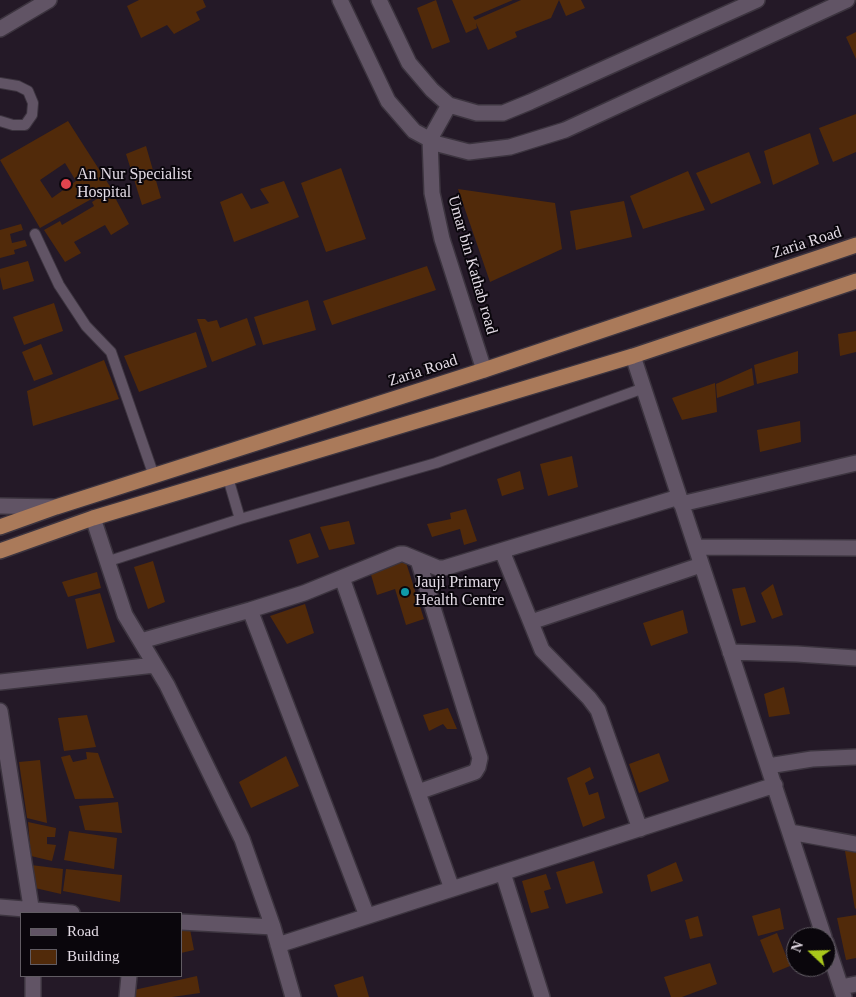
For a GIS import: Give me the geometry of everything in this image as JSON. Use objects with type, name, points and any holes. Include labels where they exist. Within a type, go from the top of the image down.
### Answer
[{"type":"highway","name":"Zaria Road","points":[[0,527],[56,507],[484,370],[856,245]]},
{"type":"highway","points":[[2,553],[93,518],[634,356],[856,281]]},
{"type":"street","points":[[0,29],[49,0]]},
{"type":"street","points":[[340,0],[388,101],[414,131],[438,144],[469,152],[510,147],[564,130],[847,0]]},
{"type":"street","points":[[379,0],[409,63],[432,90],[449,104],[477,113],[503,113],[757,0]]},
{"type":"street","points":[[430,140],[449,104]]},
{"type":"street","name":"Umar bin Kathab road","points":[[430,140],[432,193],[442,239],[484,370]]},
{"type":"street","points":[[634,356],[821,927]]},
{"type":"street","points":[[140,641],[304,593],[400,554],[438,568],[444,568],[680,501],[856,463]]},
{"type":"street","points":[[0,506],[56,507]]},
{"type":"street","points":[[93,518],[125,615],[176,703],[242,839],[273,927],[292,997]]},
{"type":"street","points":[[696,547],[856,548]]},
{"type":"street","points":[[502,551],[542,650],[589,698],[598,710],[640,829]]},
{"type":"street","points":[[418,560],[480,758],[478,767],[474,772],[418,792]]},
{"type":"street","points":[[531,622],[702,565]]},
{"type":"street","points":[[342,578],[452,889]]},
{"type":"street","points":[[250,610],[367,916]]},
{"type":"street","points":[[730,652],[856,658]]},
{"type":"street","points":[[0,682],[155,665]]},
{"type":"street","points":[[0,711],[32,911]]},
{"type":"street","points":[[768,766],[812,759],[856,757]]},
{"type":"street","points":[[278,945],[774,785]]},
{"type":"street","points":[[790,832],[856,844]]},
{"type":"street","points":[[503,873],[542,997]]},
{"type":"street","points":[[0,907],[52,912]]},
{"type":"street","points":[[182,922],[273,927]]},
{"type":"street","points":[[836,973],[842,992],[856,984]]},
{"type":"street","points":[[33,977],[33,997]]},
{"type":"street","points":[[127,997],[129,977]]},
{"type":"lane","points":[[0,83],[18,86],[28,91],[34,103],[32,115],[26,125],[13,125],[0,121]]},
{"type":"lane","points":[[35,234],[64,293],[86,326],[111,352],[154,476]]},
{"type":"lane","points":[[108,561],[240,519],[436,463],[644,388]]},
{"type":"lane","points":[[228,478],[240,519]]},
{"type":"building","points":[[139,0],[203,0],[206,7],[196,12],[200,20],[174,34],[167,25],[141,38],[127,6]]},
{"type":"building","points":[[436,0],[450,42],[432,49],[417,8]]},
{"type":"building","points":[[452,0],[513,0],[473,17],[475,20],[521,0],[559,0],[551,18],[515,32],[517,37],[488,50],[476,23],[477,28],[466,33]]},
{"type":"building","points":[[559,0],[581,0],[585,8],[566,16]]},
{"type":"building","points":[[856,32],[856,59],[846,37]]},
{"type":"building","points":[[856,114],[856,152],[833,162],[819,128]]},
{"type":"building","points":[[68,121],[111,188],[40,228],[0,160]],"holes":[[[65,163],[76,181],[52,198],[40,180]]]},
{"type":"building","points":[[810,133],[819,164],[773,185],[764,151]]},
{"type":"building","points":[[146,146],[161,198],[142,205],[126,154]]},
{"type":"building","points":[[749,152],[761,183],[711,204],[696,173]]},
{"type":"building","points":[[341,168],[366,239],[326,252],[301,183]]},
{"type":"building","points":[[688,171],[705,210],[643,229],[630,196]]},
{"type":"building","points":[[284,181],[299,217],[234,242],[220,202],[242,193],[251,209],[269,203],[260,189]]},
{"type":"building","points":[[458,189],[555,203],[562,249],[490,282]]},
{"type":"building","points":[[111,190],[129,224],[111,235],[105,225],[74,242],[81,253],[65,262],[44,230],[60,221],[62,225],[94,206],[92,202]]},
{"type":"building","points":[[624,201],[632,237],[576,250],[570,211]]},
{"type":"building","points":[[21,224],[23,230],[10,234],[12,243],[25,240],[27,246],[14,250],[15,254],[0,258],[0,230]]},
{"type":"building","points":[[28,261],[34,281],[3,290],[0,269]]},
{"type":"building","points":[[427,266],[436,290],[332,325],[323,301]]},
{"type":"building","points":[[308,300],[316,330],[263,345],[254,317]]},
{"type":"building","points":[[54,303],[63,331],[24,345],[13,317]]},
{"type":"building","points":[[247,318],[256,345],[212,362],[197,319],[205,319],[208,322],[217,320],[220,328]]},
{"type":"building","points":[[856,331],[856,352],[840,356],[838,334]]},
{"type":"building","points":[[196,332],[207,367],[139,392],[124,356]]},
{"type":"building","points":[[41,344],[53,374],[34,381],[22,352]]},
{"type":"building","points":[[798,351],[798,373],[757,384],[754,365]]},
{"type":"building","points":[[104,360],[119,399],[33,426],[27,391]]},
{"type":"building","points":[[752,368],[754,385],[717,398],[716,384]]},
{"type":"building","points":[[715,383],[717,412],[682,420],[672,398]]},
{"type":"building","points":[[800,421],[801,442],[760,452],[757,430]]},
{"type":"building","points":[[572,456],[578,487],[548,496],[540,464]]},
{"type":"building","points":[[520,471],[524,489],[502,496],[497,479]]},
{"type":"building","points":[[466,509],[477,541],[464,545],[460,529],[432,537],[427,524],[451,519],[450,513]]},
{"type":"building","points":[[349,521],[355,544],[329,550],[320,527]]},
{"type":"building","points":[[310,533],[319,557],[297,564],[289,540]]},
{"type":"building","name":"Jauji Primary Health Centre","points":[[404,556],[424,619],[406,625],[395,589],[377,595],[369,568]]},
{"type":"building","points":[[153,561],[165,602],[148,609],[134,567]]},
{"type":"building","points":[[97,572],[101,588],[68,597],[62,582]]},
{"type":"building","points":[[773,584],[783,615],[772,619],[761,593]]},
{"type":"building","points":[[745,587],[756,622],[741,626],[732,589]]},
{"type":"building","points":[[100,593],[115,642],[87,649],[75,599]]},
{"type":"building","points":[[305,604],[314,633],[287,644],[270,616]]},
{"type":"building","points":[[683,610],[688,633],[651,646],[643,623]]},
{"type":"building","points":[[784,687],[790,714],[769,717],[764,694]]},
{"type":"building","points":[[448,708],[457,729],[447,729],[443,724],[429,731],[423,715]]},
{"type":"building","points":[[87,715],[96,747],[64,751],[58,718]]},
{"type":"building","points":[[86,752],[98,753],[114,798],[75,799],[61,757],[70,755],[73,762],[87,759]]},
{"type":"building","points":[[659,753],[669,781],[639,793],[629,764]]},
{"type":"building","points":[[286,756],[299,786],[251,808],[239,782]]},
{"type":"building","points":[[40,760],[47,823],[27,818],[19,762]]},
{"type":"building","points":[[590,767],[594,778],[585,783],[589,795],[598,792],[605,818],[583,827],[567,778]]},
{"type":"building","points":[[118,802],[122,833],[85,830],[79,806]]},
{"type":"building","points":[[28,822],[56,828],[55,837],[47,837],[47,844],[56,845],[52,861],[31,856]]},
{"type":"building","points":[[69,831],[117,838],[114,869],[64,860]]},
{"type":"building","points":[[856,849],[856,908],[855,909],[845,851]]},
{"type":"building","points":[[594,861],[603,893],[566,904],[556,872]]},
{"type":"building","points":[[676,862],[683,881],[651,892],[647,875]]},
{"type":"building","points":[[31,865],[63,869],[61,894],[35,888]]},
{"type":"building","points":[[66,869],[122,875],[120,902],[63,891]]},
{"type":"building","points":[[546,874],[551,889],[544,891],[549,908],[531,913],[522,881]]},
{"type":"building","points":[[780,908],[784,929],[758,936],[752,916]]},
{"type":"building","points":[[856,915],[856,958],[846,960],[837,918]]},
{"type":"building","points":[[698,916],[703,936],[690,939],[685,920]]},
{"type":"building","points":[[182,924],[189,924],[194,950],[182,953]]},
{"type":"building","points":[[777,933],[786,956],[786,968],[773,973],[760,940]]},
{"type":"building","points":[[710,963],[717,984],[682,997],[671,997],[664,977]]},
{"type":"building","points":[[197,976],[200,993],[172,997],[133,997],[134,990]]},
{"type":"building","points":[[363,976],[369,997],[338,997],[334,985]]},
{"type":"place","name":"An Nur Specialist Hospital","points":[[66,184]]},
{"type":"place","name":"Jauji Primary Health Centre","points":[[405,592]]}]
